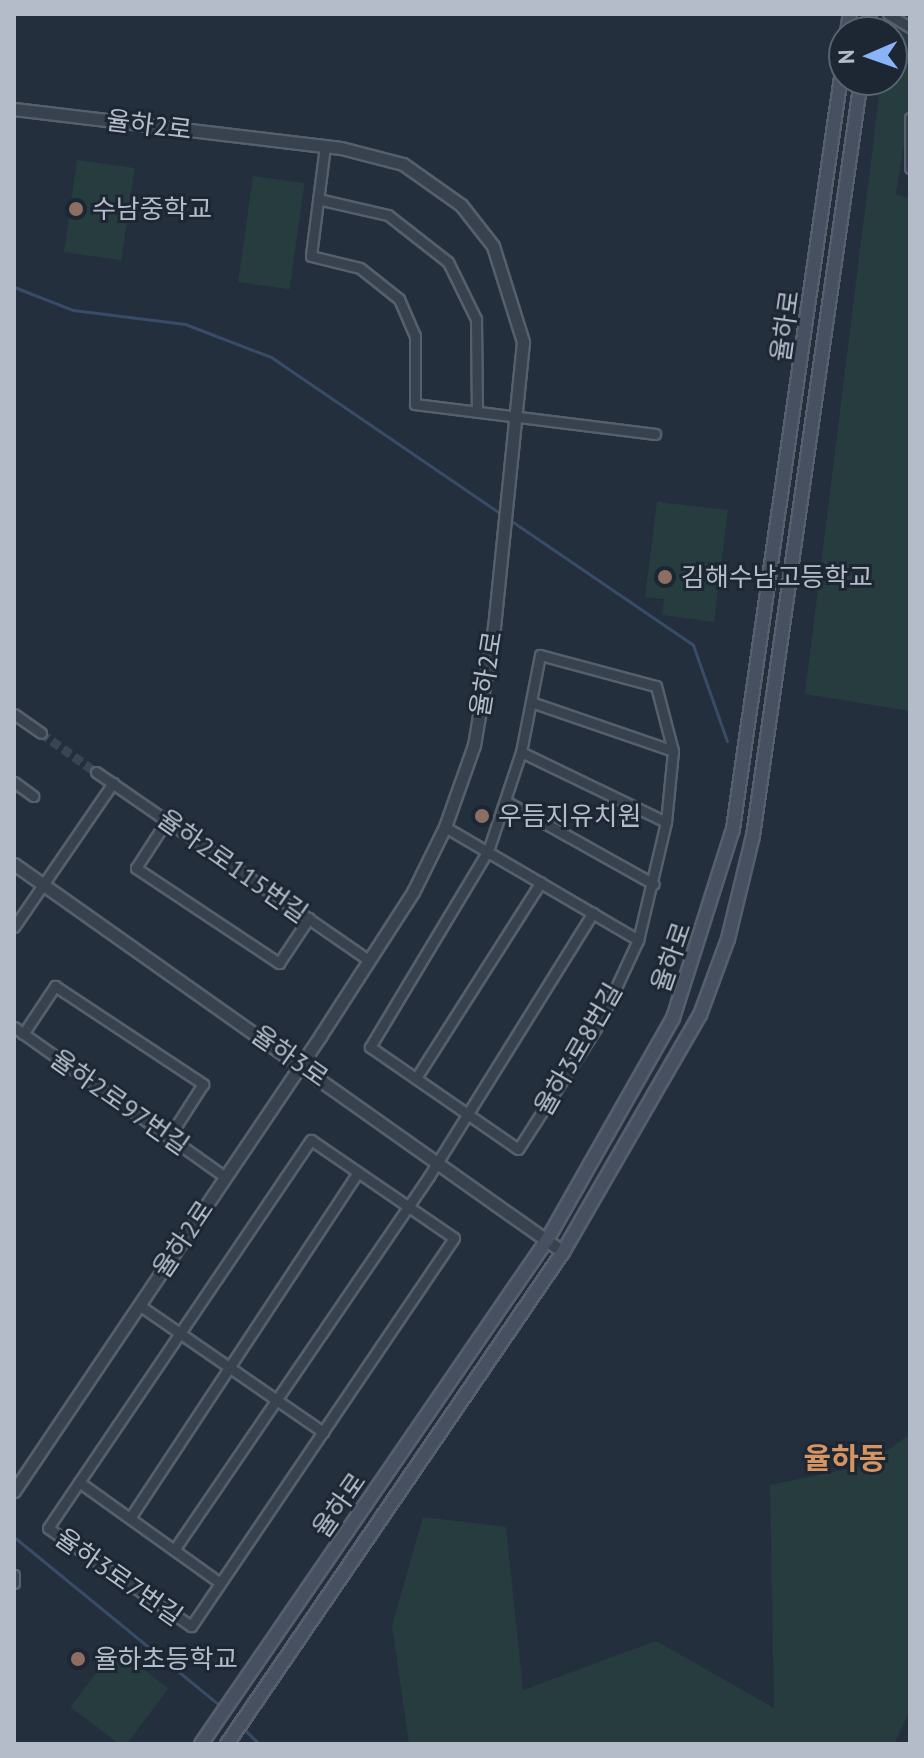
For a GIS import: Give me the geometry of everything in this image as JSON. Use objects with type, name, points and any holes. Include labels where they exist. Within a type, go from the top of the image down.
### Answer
[{"type":"main road","name":"율하로","points":[[201,1744],[547,1240],[673,1018],[733,829],[838,96]]},
{"type":"main road","name":"율하로","points":[[227,1744],[563,1252],[700,1015],[728,939],[753,836],[859,96]]},
{"type":"street","points":[[888,14],[910,27]]},
{"type":"street","name":"율하2로","points":[[14,109],[325,146],[403,164],[461,205],[483,232],[515,304],[523,342],[506,547],[474,745],[445,827],[369,960],[14,1491]]},
{"type":"street","points":[[910,118],[910,168]]},
{"type":"street","points":[[325,146],[311,256],[374,276],[408,315],[417,355],[415,404],[655,434]]},
{"type":"street","points":[[318,199],[388,215],[448,262],[476,319],[477,412]]},
{"type":"street","points":[[445,827],[638,940],[654,884],[666,822],[673,751],[656,686],[540,655],[521,752],[507,802],[488,851]]},
{"type":"street","points":[[531,702],[673,751]]},
{"type":"street","points":[[14,714],[41,733]]},
{"type":"street","points":[[521,752],[666,822]]},
{"type":"street","name":"율하2로115번길","points":[[96,772],[369,960]]},
{"type":"street","points":[[14,782],[33,796]]},
{"type":"street","points":[[14,927],[113,783]]},
{"type":"street","points":[[507,802],[654,884]]},
{"type":"street","points":[[167,820],[136,868],[279,963],[309,918]]},
{"type":"street","name":"율하3로8번길","points":[[488,851],[370,1047],[518,1149],[600,1022],[638,940]]},
{"type":"street","name":"율하3로","points":[[14,864],[301,1063],[563,1252]]},
{"type":"street","points":[[416,1078],[541,882]]},
{"type":"street","points":[[174,1550],[438,1161],[593,913]]},
{"type":"street","points":[[23,1034],[55,986],[203,1084],[169,1137]]},
{"type":"street","name":"율하2로97번길","points":[[14,1027],[225,1177]]},
{"type":"street","name":"율하3로7번길","points":[[311,1140],[408,1206],[454,1238],[191,1626],[48,1528],[311,1140]]},
{"type":"street","name":"율하3로7번길","points":[[130,1518],[358,1172]]},
{"type":"street","points":[[139,1305],[323,1432]]},
{"type":"street","points":[[79,1482],[220,1583]]},
{"type":"street","points":[[14,1575],[14,1583]]},
{"type":"green space","points":[[908,26],[910,106],[896,194],[910,199],[910,711],[805,694],[879,96],[908,96]]},
{"type":"green space","points":[[77,160],[134,168],[121,260],[64,252]]},
{"type":"green space","points":[[253,176],[304,183],[290,289],[238,282]]},
{"type":"green space","points":[[657,502],[728,510],[714,622],[662,615],[664,599],[645,597]]},
{"type":"green space","points":[[910,1434],[910,1710],[894,1744],[409,1744],[392,1626],[423,1517],[506,1527],[523,1690],[656,1641],[774,1708],[770,1485],[867,1465]]},
{"type":"green space","points":[[115,1648],[169,1688],[127,1744],[119,1744],[70,1707]]},
{"type":"waterway","points":[[14,287],[73,310],[185,324],[271,357],[501,514]]},
{"type":"waterway","points":[[510,520],[693,645],[727,741]]},
{"type":"waterway","points":[[14,1537],[222,1707]]},
{"type":"waterway","points":[[242,1727],[259,1744]]},
{"type":"tunnel","points":[[41,733],[96,772]]},
{"type":"place","name":"수남중학교","points":[[76,209]]},
{"type":"place","name":"김해수남고등학교","points":[[665,577]]},
{"type":"place","name":"우듬지유치원","points":[[482,816]]},
{"type":"place","name":"율하초등학교","points":[[78,1659]]},
{"type":"district","name":"율하동","points":[[845,1458]]}]
